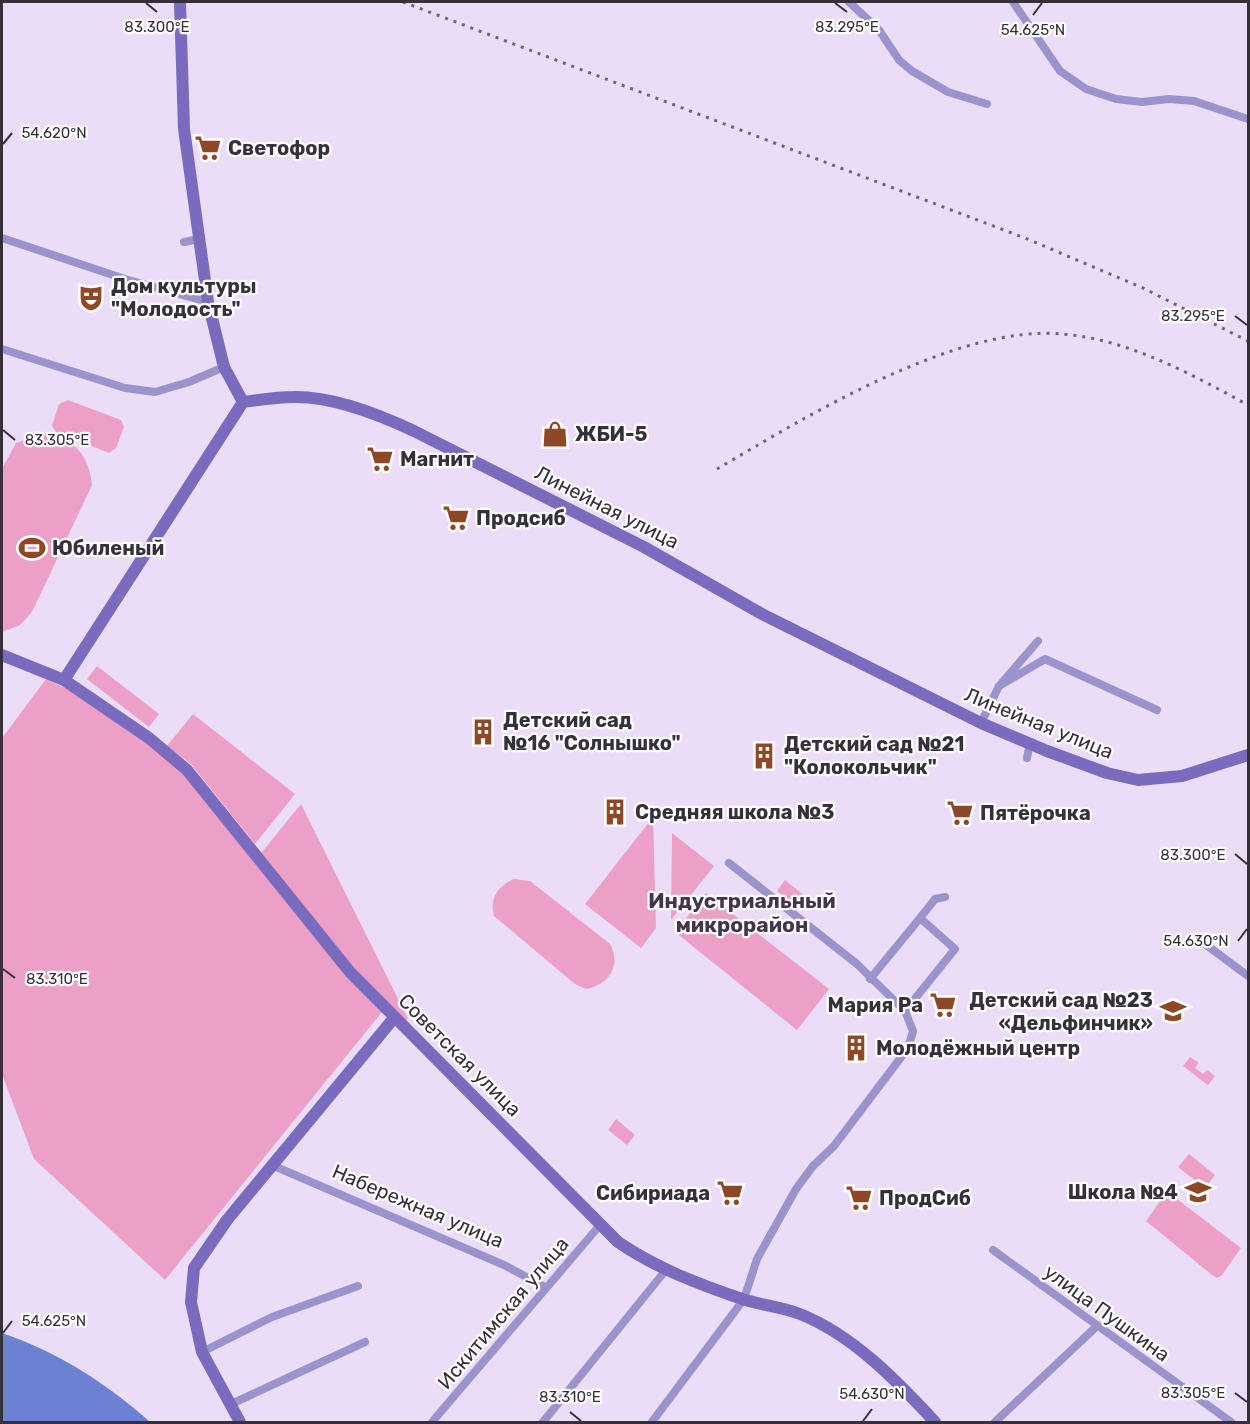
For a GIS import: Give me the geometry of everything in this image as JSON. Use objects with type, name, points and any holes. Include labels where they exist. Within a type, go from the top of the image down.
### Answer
[{"type":"main road","points":[[64,680],[243,402],[224,367],[208,303],[184,129],[180,2]]},
{"type":"main road","name":"Линейная улица","points":[[243,402],[294,397],[325,400],[389,419],[644,547],[762,614],[981,723],[1107,773],[1138,780],[1182,776],[1248,755]]},
{"type":"main road","name":"Советская улица","points":[[2,655],[64,680],[149,738],[187,770],[350,972],[394,1018],[460,1080],[618,1242],[665,1270],[744,1299],[799,1313],[829,1329],[872,1361],[935,1422]]},
{"type":"main road","points":[[240,1422],[202,1352],[190,1302],[194,1268],[227,1220],[274,1166],[394,1018]]},
{"type":"street","points":[[849,2],[879,30],[899,60],[912,70],[948,92],[987,104]]},
{"type":"street","points":[[1013,2],[1060,71],[1086,89],[1116,99],[1142,102],[1169,99],[1194,101],[1248,119]]},
{"type":"street","points":[[2,238],[125,279],[208,303]]},
{"type":"street","points":[[184,242],[199,239]]},
{"type":"street","points":[[2,350],[125,388],[154,392],[189,382],[224,367]]},
{"type":"street","points":[[981,723],[999,686],[1038,641]]},
{"type":"street","points":[[999,686],[1045,659],[1157,710]]},
{"type":"street","points":[[1027,758],[1030,742]]},
{"type":"street","points":[[652,1422],[744,1299],[757,1259],[796,1189],[813,1166],[834,1146],[908,1048],[913,1031],[905,1011],[856,964],[729,863]]},
{"type":"street","points":[[870,979],[935,899],[945,897]]},
{"type":"street","points":[[905,1011],[955,949],[920,918]]},
{"type":"street","points":[[1204,944],[1248,976]]},
{"type":"street","name":"Набережная улица","points":[[274,1166],[504,1265],[545,1287]]},
{"type":"street","name":"Искитимская улица","points":[[432,1422],[600,1225]]},
{"type":"street","name":"улица Пушкина","points":[[993,1250],[1231,1422]]},
{"type":"street","points":[[543,1422],[665,1270]]},
{"type":"street","points":[[202,1352],[301,1305],[358,1286]]},
{"type":"street","points":[[995,1422],[1097,1326]]},
{"type":"street","points":[[229,1405],[365,1342]]},
{"type":"shaded area","points":[[68,400],[121,420],[124,427],[116,448],[109,453],[56,432],[52,426],[59,404]]},
{"type":"shaded area","name":"Юбиленый","points":[[43,434],[63,439],[78,449],[87,465],[92,485],[32,612],[20,625],[2,632],[2,469],[16,443]]},
{"type":"shaded area","points":[[97,666],[159,714],[149,727],[87,679]]},
{"type":"shaded area","points":[[46,679],[82,696],[184,769],[328,953],[382,1012],[165,1280],[34,1159],[2,1074],[2,738]]},
{"type":"shaded area","points":[[193,714],[295,794],[255,844],[191,764],[167,746]]},
{"type":"shaded area","points":[[301,804],[408,1019],[402,1021],[351,964],[261,853]]},
{"type":"shaded area","points":[[653,817],[656,928],[641,948],[585,904]]},
{"type":"shaded area","points":[[672,833],[714,866],[671,920]]},
{"type":"shaded area","points":[[514,879],[530,881],[610,944],[615,959],[607,979],[586,989],[575,984],[494,916],[493,904],[496,893],[503,885]]},
{"type":"shaded area","points":[[785,880],[804,895],[796,906],[777,891]]},
{"type":"shaded area","points":[[706,893],[829,989],[797,1030],[675,932]]},
{"type":"shaded area","points":[[1190,1057],[1199,1063],[1195,1068],[1203,1074],[1207,1070],[1215,1076],[1208,1085],[1183,1066]]},
{"type":"shaded area","points":[[616,1119],[635,1135],[627,1145],[608,1130]]},
{"type":"shaded area","points":[[1189,1154],[1215,1175],[1205,1188],[1178,1167]]},
{"type":"shaded area","points":[[1169,1193],[1241,1248],[1222,1275],[1217,1278],[1212,1275],[1146,1221],[1165,1194]]},
{"type":"water","points":[[2,1333],[62,1359],[116,1394],[150,1422],[2,1422]]},
{"type":"railway","points":[[403,2],[1025,238],[1143,288],[1248,341]]},
{"type":"railway","points":[[717,469],[838,400],[884,378],[931,358],[977,343],[1021,335],[1063,334],[1112,343],[1182,370],[1248,405]]},
{"type":"place","name":"Светофор","points":[[208,148]]},
{"type":"place","name":"Дом культуры \"Молодость\"","points":[[91,298]]},
{"type":"place","name":"ЖБИ-5","points":[[555,434]]},
{"type":"place","name":"Магнит","points":[[380,459]]},
{"type":"place","name":"Продсиб","points":[[456,518]]},
{"type":"place","name":"Юбиленый","points":[[32,548]]},
{"type":"place","name":"Детский сад №16 \"Солнышко\"","points":[[483,732]]},
{"type":"place","name":"Детский сад №21 \"Колокольчик\"","points":[[764,756]]},
{"type":"place","name":"Средняя школа №3","points":[[615,812]]},
{"type":"place","name":"Пятёрочка","points":[[960,813]]},
{"type":"place","name":"Мария Ра","points":[[943,1005]]},
{"type":"place","name":"Детский сад №23 «Дельфинчик»","points":[[1173,1011]]},
{"type":"place","name":"Молодёжный центр","points":[[856,1048]]},
{"type":"place","name":"Школа №4","points":[[1198,1192]]},
{"type":"place","name":"Сибириада","points":[[730,1193]]},
{"type":"place","name":"ПродСиб","points":[[859,1198]]},
{"type":"district","name":"Индустриальный микрорайон","points":[[742,913]]}]
